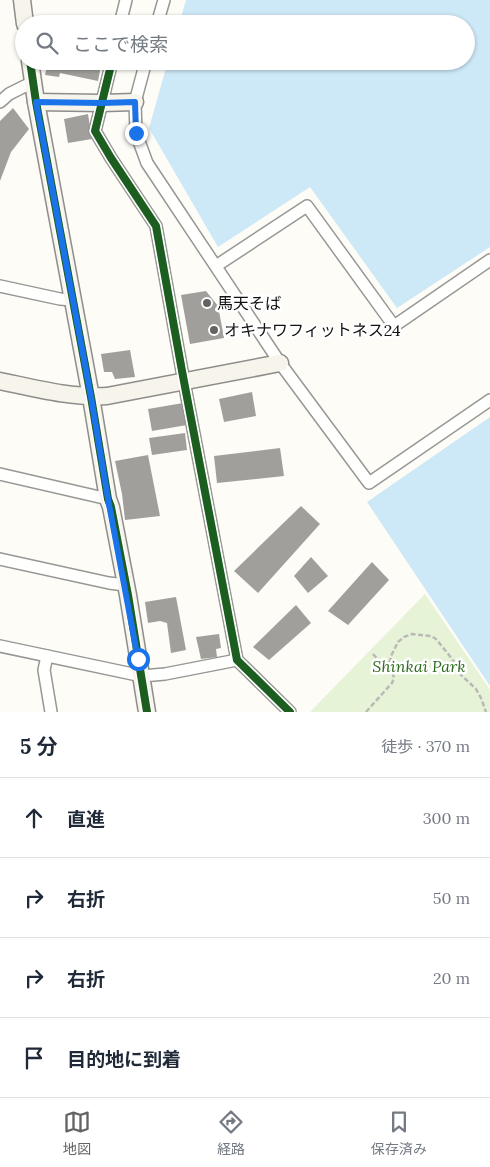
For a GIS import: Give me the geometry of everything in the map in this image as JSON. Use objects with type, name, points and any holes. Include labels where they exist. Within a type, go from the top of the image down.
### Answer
[{"type":"street","points":[[22,0],[24,15]]},
{"type":"street","points":[[122,15],[126,0]]},
{"type":"street","points":[[160,15],[164,0]]},
{"type":"street","points":[[31,70],[108,499],[126,585],[147,712]]},
{"type":"street","points":[[110,70],[95,131],[156,226],[237,660],[290,712]]},
{"type":"street","points":[[144,70],[135,102],[136,133],[147,163],[280,363],[369,483],[490,400]]},
{"type":"street","points":[[0,102],[9,94],[33,82]]},
{"type":"street","points":[[36,102],[135,102]]},
{"type":"street","points":[[216,266],[307,206],[394,326],[490,260]]},
{"type":"street","points":[[0,286],[72,300]]},
{"type":"street","points":[[0,381],[91,397],[184,382],[280,363]]},
{"type":"street","points":[[0,474],[108,499]]},
{"type":"street","points":[[0,559],[126,585]]},
{"type":"street","points":[[0,646],[142,676],[165,674],[237,660]]},
{"type":"street","points":[[47,656],[44,670],[51,712]]},
{"type":"path","points":[[366,712],[392,683],[394,678],[390,662],[398,642],[412,634],[431,636],[436,639],[454,662],[460,674],[476,689],[486,712]]},
{"type":"path","points":[[373,654],[379,661],[390,662]]},
{"type":"green space","name":"Shinkai Park","points":[[425,594],[490,690],[490,712],[310,712]]},
{"type":"water","points":[[186,0],[490,0],[490,247],[397,308],[310,187],[218,247],[149,128],[165,70],[475,70],[475,15],[182,15]]},
{"type":"water","points":[[490,417],[490,686],[367,502]]},
{"type":"building","points":[[46,70],[100,70],[98,81],[60,73],[59,77],[45,75]]},
{"type":"building","points":[[13,108],[29,129],[11,152],[0,181],[0,121]]},
{"type":"building","points":[[88,114],[92,139],[68,143],[64,119]]},
{"type":"building","points":[[206,291],[218,306],[224,338],[190,344],[181,295]]},
{"type":"building","points":[[130,350],[135,377],[115,379],[112,372],[104,372],[101,354]]},
{"type":"building","points":[[252,392],[256,416],[224,422],[219,399]]},
{"type":"building","points":[[183,403],[187,425],[152,431],[148,409]]},
{"type":"building","points":[[185,433],[187,450],[152,455],[149,438]]},
{"type":"building","points":[[280,448],[284,476],[217,483],[214,456]]},
{"type":"building","points":[[148,455],[160,516],[125,520],[115,461]]},
{"type":"building","points":[[301,506],[320,524],[258,593],[234,571]]},
{"type":"building","points":[[311,557],[328,576],[308,593],[294,576]]},
{"type":"building","points":[[372,562],[389,580],[348,625],[328,611]]},
{"type":"building","points":[[176,597],[186,650],[171,653],[167,623],[160,621],[148,623],[145,602]]},
{"type":"building","points":[[296,605],[311,623],[269,660],[253,647]]},
{"type":"building","points":[[219,634],[221,648],[216,649],[217,657],[201,659],[196,637]]},
{"type":"cycle path","points":[[31,70],[108,499],[128,595],[147,712]]},
{"type":"cycle path","points":[[110,70],[95,131],[156,226],[237,660],[290,712]]},
{"type":"place","name":"馬天そば","points":[[207,303]]},
{"type":"place","name":"オキナワフィットネス24","points":[[214,330]]},
{"type":"route","points":[[136,133],[135,102],[36,102],[108,499],[128,596],[138,659]]}]
